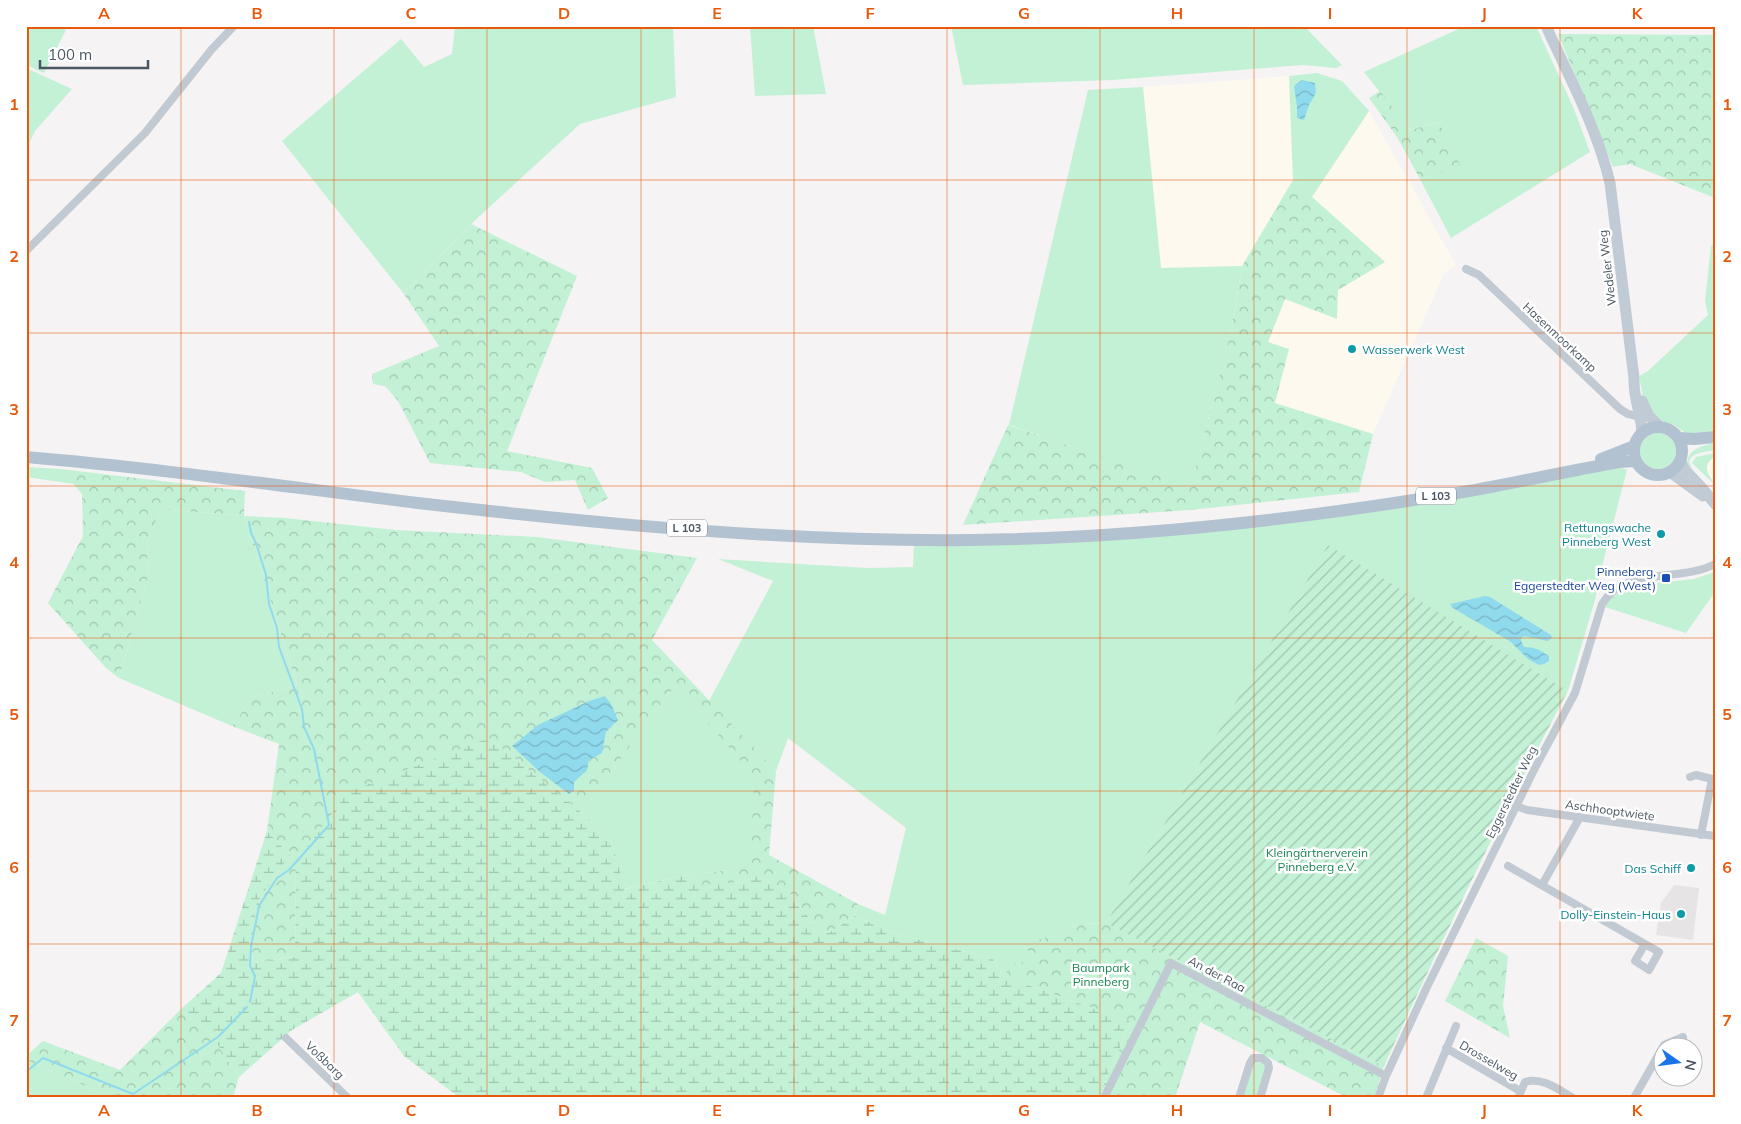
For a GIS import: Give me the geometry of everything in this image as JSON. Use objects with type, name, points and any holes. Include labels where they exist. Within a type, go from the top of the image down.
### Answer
[{"type":"main road","name":"Wedeler Weg","points":[[1546,26],[1593,128],[1603,155],[1610,183],[1634,378],[1634,393],[1641,417],[1642,432]]},
{"type":"main road","name":"Wedeler Weg","points":[[1634,378],[1644,406],[1659,426]]},
{"type":"main road","points":[[1659,426],[1667,428],[1679,438],[1682,445],[1681,457],[1676,468],[1670,472],[1654,475],[1640,468],[1634,454],[1634,446],[1642,432],[1659,426]]},
{"type":"main road","points":[[1679,438],[1715,437],[1681,457]]},
{"type":"main road","name":"L 103","points":[[1573,470],[1634,446]]},
{"type":"main road","name":"L 103","points":[[26,457],[99,463],[419,503],[584,521],[743,533],[874,539],[971,540],[1070,537],[1196,529],[1324,513],[1471,490],[1619,462],[1636,461]]},
{"type":"main road","points":[[1681,457],[1686,471],[1712,501]]},
{"type":"main road","points":[[1670,472],[1699,494],[1712,501]]},
{"type":"street","points":[[26,251],[153,123],[212,49],[234,26]]},
{"type":"street","name":"Hasenmoorkamp","points":[[1466,269],[1479,276],[1620,409],[1628,414],[1641,417]]},
{"type":"street","name":"Eggerstedter Weg","points":[[1378,1098],[1386,1076],[1426,989],[1552,734],[1575,692],[1602,604],[1607,596],[1621,586],[1638,579],[1692,573],[1715,564]]},
{"type":"street","points":[[1690,778],[1696,775],[1712,779],[1700,835]]},
{"type":"street","name":"Aschhooptwiete","points":[[1516,806],[1527,810],[1715,836]]},
{"type":"street","points":[[1542,885],[1580,817]]},
{"type":"street","points":[[1508,866],[1645,944]]},
{"type":"street","name":"An der Raa","points":[[1104,1098],[1172,963],[1386,1076]]},
{"type":"street","name":"Drosselweg","points":[[1426,1098],[1456,1026]]},
{"type":"street","name":"Voßbarg","points":[[286,1038],[348,1098]]},
{"type":"street","name":"Drosselweg","points":[[1446,1048],[1519,1094],[1525,1082],[1533,1079],[1545,1082],[1572,1098]]},
{"type":"street","points":[[1239,1098],[1250,1063],[1254,1058],[1262,1058],[1268,1062],[1269,1068],[1260,1098]]},
{"type":"street","points":[[1634,1098],[1654,1063]]},
{"type":"shaded area","points":[[1289,76],[1293,180],[1242,266],[1161,268],[1143,87]]},
{"type":"shaded area","points":[[1369,111],[1456,265],[1444,274],[1373,434],[1274,403],[1289,349],[1268,342],[1285,299],[1338,290],[1385,262],[1312,197]]},
{"type":"shaded area","points":[[1715,456],[1715,483],[1707,476],[1707,469],[1709,462]]},
{"type":"shaded area","points":[[1674,885],[1699,888],[1693,940],[1656,935],[1661,903]]},
{"type":"green space","points":[[26,26],[61,26],[66,30],[44,73],[26,65]]},
{"type":"green space","points":[[455,26],[673,26],[676,97],[580,124],[471,224],[404,294],[282,141],[401,39],[424,67],[452,54]]},
{"type":"green space","points":[[750,26],[813,26],[826,94],[755,96]]},
{"type":"green space","points":[[951,26],[1304,26],[1342,65],[1336,68],[1303,65],[1112,80],[963,85]]},
{"type":"green space","points":[[1465,26],[1536,26],[1574,109],[1590,152],[1451,238],[1420,179],[1460,167],[1438,122],[1410,130],[1364,72]]},
{"type":"green space","points":[[1558,34],[1715,35],[1715,198],[1630,164],[1613,167]]},
{"type":"green space","points":[[26,68],[72,89],[35,131],[26,150]]},
{"type":"green space","points":[[1317,73],[1342,81],[1369,111],[1312,197],[1293,180],[1289,76]]},
{"type":"green space","points":[[1143,87],[1161,268],[1242,266],[1231,330],[1191,488],[1009,425],[1088,90]]},
{"type":"green space","points":[[1380,91],[1410,130],[1439,122],[1461,167],[1420,179],[1397,137],[1369,98]]},
{"type":"green space","points":[[1293,180],[1385,262],[1338,290],[1337,319],[1285,299],[1268,342],[1289,349],[1275,403],[1373,434],[1359,492],[1190,510],[963,525],[1008,425],[1191,487],[1231,330],[1242,266]]},
{"type":"green space","points":[[471,224],[577,276],[507,451],[592,468],[608,498],[588,510],[575,480],[545,482],[521,472],[430,463],[398,401],[385,386],[373,384],[372,374],[439,346],[404,294]]},
{"type":"green space","points":[[1715,243],[1715,431],[1687,434],[1674,425],[1660,420],[1644,402],[1639,376],[1648,371],[1708,315],[1705,301],[1711,246]]},
{"type":"green space","points":[[1658,433],[1670,439],[1676,451],[1670,463],[1658,469],[1646,463],[1640,451],[1646,439]]},
{"type":"green space","points":[[1715,443],[1715,450],[1700,453],[1691,458],[1689,461],[1693,472],[1687,462],[1691,454],[1701,447]]},
{"type":"green space","points":[[1715,453],[1707,467],[1714,484],[1692,463],[1696,457]]},
{"type":"green space","points":[[1617,466],[1627,470],[1595,600],[1568,691],[1328,546],[1106,923],[1082,924],[1021,947],[1048,959],[1163,963],[1003,976],[993,959],[897,934],[855,916],[858,904],[885,915],[906,828],[788,738],[776,771],[709,701],[773,581],[718,559],[868,568],[913,567],[914,545],[1068,543]]},
{"type":"green space","points":[[26,467],[61,469],[74,484],[26,477]]},
{"type":"green space","points":[[61,469],[245,491],[244,516],[161,509],[147,543],[148,577],[119,678],[106,668],[48,603],[83,536],[82,494]]},
{"type":"green space","points":[[161,509],[244,516],[297,685],[253,697],[232,726],[119,678],[148,577],[147,543]]},
{"type":"green space","points":[[244,516],[285,518],[395,530],[537,537],[697,558],[652,640],[776,771],[769,855],[858,904],[855,916],[829,933],[819,931],[788,891],[758,876],[743,882],[697,886],[687,875],[729,870],[745,865],[751,856],[754,776],[675,686],[581,812],[489,738],[296,862],[295,957],[252,962],[256,904],[290,855],[267,831],[279,744],[232,726],[253,697],[297,685]]},
{"type":"green space","name":"Kleingärtnerverein Pinneberg e.V.","points":[[1328,545],[1568,691],[1473,877],[1384,1066],[1106,923]]},
{"type":"green space","points":[[1715,572],[1715,592],[1686,633],[1605,607],[1608,600],[1629,586],[1694,579]]},
{"type":"green space","points":[[675,686],[754,775],[752,856],[745,865],[729,870],[687,875],[624,889],[611,840],[581,812]]},
{"type":"green space","points":[[489,738],[581,812],[611,840],[625,889],[687,875],[697,885],[743,882],[758,876],[788,891],[819,931],[829,933],[855,916],[897,934],[993,959],[1003,976],[1131,1022],[1098,1098],[460,1098],[404,1056],[358,992],[292,1030],[239,1077],[210,1033],[180,1010],[221,973],[267,831],[290,855],[256,904],[252,962],[295,957],[296,862],[348,792]]},
{"type":"green space","name":"Baumpark Pinneberg","points":[[1106,923],[1384,1066],[1374,1098],[1348,1098],[1200,1022],[1175,1098],[1098,1098],[1131,1022],[1003,976],[1015,963],[1047,959],[1020,947],[1082,924]]},
{"type":"green space","points":[[1476,938],[1508,956],[1503,1006],[1510,1038],[1445,1001]]},
{"type":"green space","points":[[180,1010],[210,1033],[239,1077],[233,1098],[113,1098],[26,1060],[26,1056],[43,1041],[120,1070]]},
{"type":"green space","points":[[26,1060],[113,1098],[26,1098]]},
{"type":"green space","points":[[1257,1060],[1266,1066],[1257,1098],[1242,1098],[1254,1062]]},
{"type":"water","points":[[1302,80],[1315,83],[1316,93],[1309,105],[1304,120],[1297,118],[1294,86]]},
{"type":"water","points":[[1485,596],[1490,597],[1551,635],[1552,638],[1548,641],[1524,636],[1521,638],[1524,647],[1534,648],[1543,652],[1549,656],[1549,661],[1539,665],[1528,659],[1511,642],[1453,608],[1450,604]]},
{"type":"water","points":[[605,696],[618,720],[606,732],[602,753],[589,760],[587,770],[574,782],[574,791],[569,794],[540,772],[512,746],[538,725],[589,701]]},
{"type":"waterway","points":[[249,522],[266,575],[269,604],[277,628],[279,647],[302,709],[304,727],[314,749],[329,825],[289,870],[277,878],[259,906],[251,947],[250,966],[255,976],[250,1002]]},
{"type":"waterway","points":[[26,1072],[43,1058],[133,1094],[218,1037],[247,1007]]},
{"type":"place","name":"Wasserwerk West","points":[[1352,349]]},
{"type":"place","name":"Rettungswache Pinneberg West","points":[[1661,534]]},
{"type":"place","name":"Pinneberg, Eggerstedter Weg (West)","points":[[1666,578]]},
{"type":"place","name":"Das Schiff","points":[[1691,868]]},
{"type":"place","name":"Dolly-Einstein-Haus","points":[[1681,914]]}]
